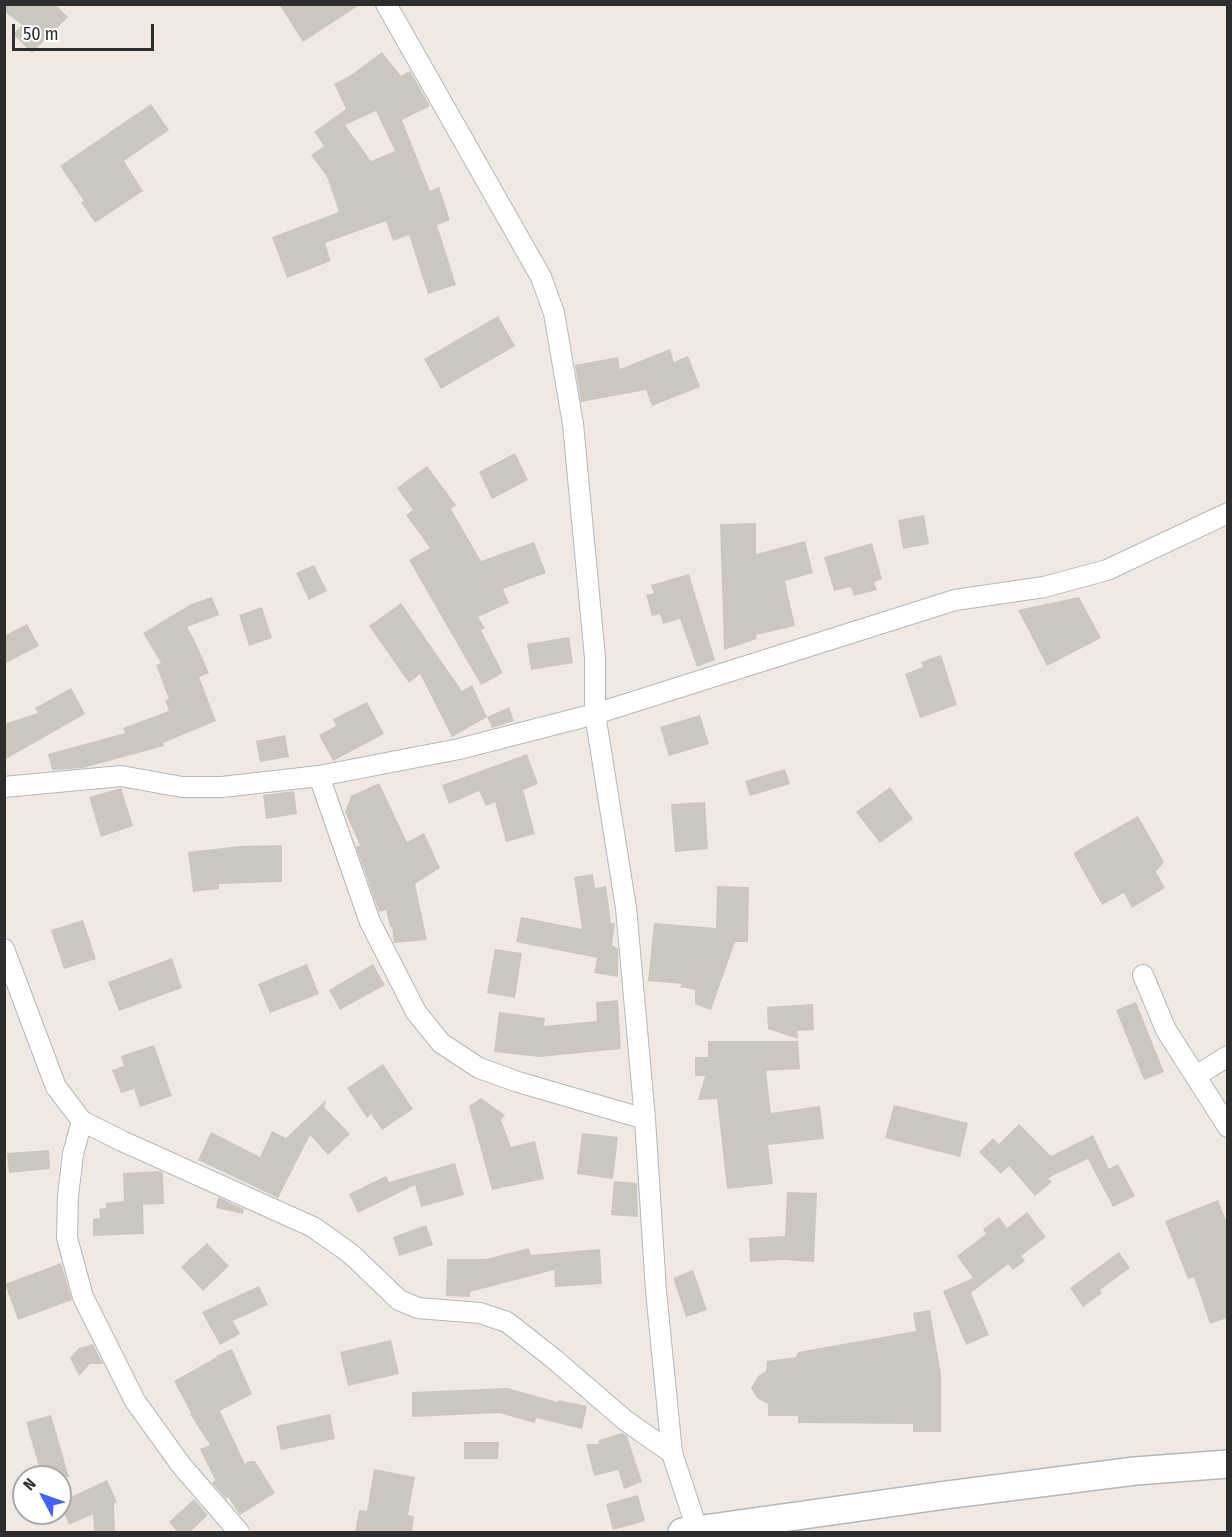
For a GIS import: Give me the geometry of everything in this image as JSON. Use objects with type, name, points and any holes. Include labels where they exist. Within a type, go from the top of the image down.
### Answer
[{"type":"main road","points":[[692,1531],[1064,1480],[1227,1464]]},
{"type":"street","points":[[386,4],[541,277],[555,313],[574,435],[595,658],[595,714],[626,908],[645,1119],[656,1291],[672,1453],[692,1531]]},
{"type":"street","points":[[4,787],[121,776],[182,787],[222,787],[319,776],[459,749],[595,714],[955,600],[1044,587],[1107,570],[1227,513]]},
{"type":"street","points":[[319,776],[370,922],[416,1012],[441,1042],[479,1068],[598,1107],[645,1119]]},
{"type":"street","points":[[4,949],[56,1087],[82,1120],[122,1141],[313,1227],[351,1254],[399,1300],[418,1308],[480,1313],[507,1322],[626,1421],[672,1453]]},
{"type":"street","points":[[1143,975],[1166,1030],[1227,1127]]},
{"type":"street","points":[[1196,1076],[1227,1056]]},
{"type":"street","points":[[82,1120],[73,1154],[68,1196],[67,1238],[83,1297],[135,1401],[181,1465],[239,1533]]},
{"type":"building","points":[[4,4],[55,4],[68,17],[32,53],[13,34],[22,25],[4,11]]},
{"type":"building","points":[[279,4],[361,4],[303,42]]},
{"type":"building","points":[[382,52],[401,76],[410,71],[430,106],[402,120],[430,191],[439,187],[450,220],[437,225],[456,285],[428,294],[409,235],[393,241],[386,221],[325,243],[331,261],[287,278],[272,237],[339,212],[327,177],[311,155],[324,146],[314,132],[346,109],[334,84],[351,75]],"holes":[[[376,111],[395,151],[371,161],[345,125]]]},
{"type":"building","points":[[151,104],[169,130],[124,161],[143,191],[95,223],[81,202],[84,201],[60,166]]},
{"type":"building","points":[[498,316],[515,346],[441,389],[424,359]]},
{"type":"building","points":[[670,349],[674,362],[688,356],[700,387],[652,406],[646,390],[581,402],[575,365],[618,357],[620,369]]},
{"type":"building","points":[[515,453],[528,480],[492,499],[479,472]]},
{"type":"building","points":[[427,466],[456,505],[451,509],[481,561],[534,542],[546,573],[503,589],[509,603],[478,617],[485,628],[481,630],[503,673],[481,685],[409,560],[430,548],[406,515],[413,510],[397,488]]},
{"type":"building","points":[[924,515],[929,544],[903,549],[898,520]]},
{"type":"building","points":[[756,523],[756,554],[805,541],[813,573],[785,581],[795,626],[756,635],[757,639],[724,650],[720,524]]},
{"type":"building","points":[[872,543],[882,579],[874,582],[877,590],[854,596],[851,587],[834,591],[824,557]]},
{"type":"building","points":[[314,565],[327,591],[309,600],[296,573]]},
{"type":"building","points":[[689,574],[715,660],[697,667],[680,619],[663,624],[660,614],[652,616],[646,595],[654,593],[651,585]]},
{"type":"building","points":[[212,597],[219,615],[187,627],[209,673],[199,677],[216,721],[163,743],[164,746],[83,768],[52,770],[48,754],[125,733],[123,728],[169,711],[165,700],[169,699],[156,665],[161,663],[143,633],[191,604]]},
{"type":"building","points":[[1079,597],[1101,638],[1047,666],[1018,610]]},
{"type":"building","points":[[401,603],[462,691],[472,685],[487,717],[452,737],[420,674],[409,683],[369,626]]},
{"type":"building","points":[[262,607],[272,638],[249,646],[239,615]]},
{"type":"building","points":[[27,624],[39,646],[4,664],[4,636]]},
{"type":"building","points":[[569,637],[573,663],[531,670],[527,644]]},
{"type":"building","points":[[941,655],[957,705],[920,718],[905,674],[923,667],[921,662]]},
{"type":"building","points":[[71,688],[85,714],[4,760],[4,724],[38,713],[35,708]]},
{"type":"building","points":[[367,702],[384,734],[333,761],[319,735],[336,726],[333,719]]},
{"type":"building","points":[[509,707],[514,721],[492,728],[487,717]]},
{"type":"building","points":[[700,715],[709,744],[669,756],[660,727]]},
{"type":"building","points":[[285,735],[289,757],[260,762],[256,741]]},
{"type":"building","points":[[527,754],[538,784],[523,790],[535,834],[506,842],[495,802],[486,806],[479,791],[449,804],[442,785]]},
{"type":"building","points":[[785,769],[790,784],[750,796],[745,781]]},
{"type":"building","points":[[379,783],[407,842],[424,833],[440,868],[415,884],[427,940],[394,943],[392,927],[390,927],[386,910],[379,912],[356,847],[360,845],[345,812],[351,796]]},
{"type":"building","points":[[890,787],[913,819],[880,843],[856,812]]},
{"type":"building","points":[[121,788],[133,826],[101,837],[89,797]]},
{"type":"building","points":[[294,791],[297,814],[266,819],[263,795]]},
{"type":"building","points":[[705,802],[708,849],[675,852],[671,804]]},
{"type":"building","points":[[1138,816],[1164,862],[1156,872],[1165,888],[1132,908],[1124,893],[1102,905],[1073,853]]},
{"type":"building","points":[[282,845],[282,882],[219,884],[219,889],[193,892],[188,852],[241,846]]},
{"type":"building","points":[[593,874],[595,888],[606,886],[611,923],[615,923],[612,945],[618,949],[618,977],[594,973],[597,958],[516,942],[521,917],[582,929],[574,877]]},
{"type":"building","points":[[717,886],[749,887],[748,942],[735,942],[711,1010],[695,1004],[695,990],[680,987],[682,984],[648,981],[654,923],[716,928]]},
{"type":"building","points":[[83,920],[96,959],[64,969],[51,930]]},
{"type":"building","points":[[495,949],[522,953],[515,998],[487,993]]},
{"type":"building","points":[[172,958],[182,988],[119,1011],[108,982]]},
{"type":"building","points":[[307,964],[319,994],[270,1013],[258,984]]},
{"type":"building","points":[[373,964],[385,985],[340,1010],[329,990]]},
{"type":"building","points":[[618,1000],[621,1049],[540,1057],[494,1052],[499,1012],[545,1018],[544,1026],[597,1021],[596,1002]]},
{"type":"building","points":[[1136,1002],[1164,1072],[1144,1080],[1116,1010]]},
{"type":"building","points":[[813,1004],[814,1030],[797,1031],[798,1039],[768,1029],[767,1007]]},
{"type":"building","points":[[708,1041],[798,1041],[800,1069],[766,1071],[771,1113],[820,1106],[824,1139],[768,1145],[773,1184],[727,1189],[717,1099],[698,1100],[705,1076],[695,1076],[695,1057],[708,1057]]},
{"type":"building","points":[[154,1045],[172,1096],[140,1107],[134,1089],[121,1093],[112,1070],[124,1066],[121,1056]]},
{"type":"building","points":[[383,1064],[413,1109],[382,1130],[371,1114],[367,1118],[347,1088]]},
{"type":"building","points":[[481,1098],[505,1115],[501,1120],[511,1147],[535,1141],[544,1179],[492,1190],[469,1106]]},
{"type":"building","points":[[325,1101],[324,1107],[350,1134],[328,1155],[310,1135],[278,1198],[198,1160],[211,1132],[260,1157],[272,1131],[286,1138]]},
{"type":"building","points":[[894,1105],[968,1123],[960,1157],[885,1138]]},
{"type":"building","points":[[1019,1124],[1051,1156],[1093,1135],[1109,1169],[1118,1164],[1135,1196],[1113,1207],[1088,1159],[1048,1178],[1052,1182],[1035,1196],[1009,1166],[1001,1174],[979,1152],[993,1138],[999,1144]]},
{"type":"building","points":[[582,1133],[618,1137],[613,1179],[577,1174]]},
{"type":"building","points":[[49,1150],[50,1169],[9,1173],[7,1153]]},
{"type":"building","points":[[455,1163],[464,1195],[421,1207],[415,1185],[358,1213],[349,1194],[386,1176],[389,1182]]},
{"type":"building","points":[[159,1171],[163,1173],[164,1204],[143,1205],[144,1234],[93,1236],[93,1219],[100,1218],[99,1209],[106,1208],[106,1203],[124,1201],[123,1173]]},
{"type":"building","points":[[614,1181],[637,1183],[638,1217],[611,1215]]},
{"type":"building","points":[[787,1192],[817,1193],[814,1262],[784,1260],[750,1262],[749,1238],[785,1236]]},
{"type":"building","points":[[218,1197],[244,1209],[243,1214],[216,1208]]},
{"type":"building","points":[[1218,1200],[1227,1223],[1227,1318],[1210,1324],[1194,1277],[1188,1279],[1165,1221]]},
{"type":"building","points":[[1027,1212],[1046,1237],[1021,1256],[1025,1261],[1013,1270],[1008,1264],[971,1293],[989,1335],[966,1345],[943,1291],[973,1278],[957,1256],[986,1234],[983,1229],[999,1217],[1007,1228]]},
{"type":"building","points":[[426,1225],[433,1245],[399,1256],[393,1237]]},
{"type":"building","points":[[207,1243],[229,1266],[203,1291],[181,1267]]},
{"type":"building","points":[[529,1248],[531,1255],[600,1249],[602,1284],[555,1287],[554,1270],[470,1292],[470,1297],[446,1296],[447,1259],[486,1259]]},
{"type":"building","points":[[1119,1252],[1130,1268],[1100,1290],[1102,1293],[1083,1307],[1070,1288]]},
{"type":"building","points":[[61,1263],[72,1300],[18,1320],[5,1284]]},
{"type":"building","points":[[693,1270],[707,1310],[686,1317],[673,1278]]},
{"type":"building","points":[[259,1286],[268,1305],[233,1321],[240,1334],[220,1345],[202,1312]]},
{"type":"building","points":[[930,1310],[941,1374],[941,1432],[913,1432],[913,1424],[798,1423],[798,1416],[768,1416],[768,1404],[757,1398],[751,1388],[758,1376],[766,1371],[767,1361],[796,1357],[798,1352],[916,1331],[913,1313]]},
{"type":"building","points":[[391,1340],[399,1374],[348,1386],[340,1352]]},
{"type":"building","points":[[93,1344],[103,1364],[90,1364],[79,1376],[70,1358],[79,1348]]},
{"type":"building","points":[[232,1349],[252,1394],[220,1411],[245,1464],[255,1461],[275,1493],[240,1515],[228,1497],[226,1499],[212,1483],[215,1480],[200,1449],[210,1445],[190,1414],[174,1381]]},
{"type":"building","points":[[507,1388],[558,1402],[558,1400],[587,1406],[582,1429],[536,1418],[535,1423],[499,1413],[412,1417],[412,1392]]},
{"type":"building","points":[[330,1414],[335,1439],[281,1450],[276,1426]]},
{"type":"building","points":[[51,1415],[66,1465],[39,1465],[26,1422]]},
{"type":"building","points":[[622,1433],[627,1436],[642,1482],[624,1489],[618,1470],[594,1476],[586,1444],[598,1444],[599,1440]]},
{"type":"building","points":[[464,1442],[499,1442],[498,1459],[464,1459]]},
{"type":"building","points":[[374,1469],[415,1477],[408,1515],[414,1516],[412,1533],[355,1533],[359,1510],[367,1511]]},
{"type":"building","points":[[107,1480],[117,1502],[114,1504],[115,1533],[94,1533],[93,1514],[72,1524],[72,1496]]},
{"type":"building","points":[[638,1495],[645,1521],[613,1530],[606,1504]]},
{"type":"building","points":[[194,1499],[208,1515],[189,1533],[178,1533],[169,1522]]}]
